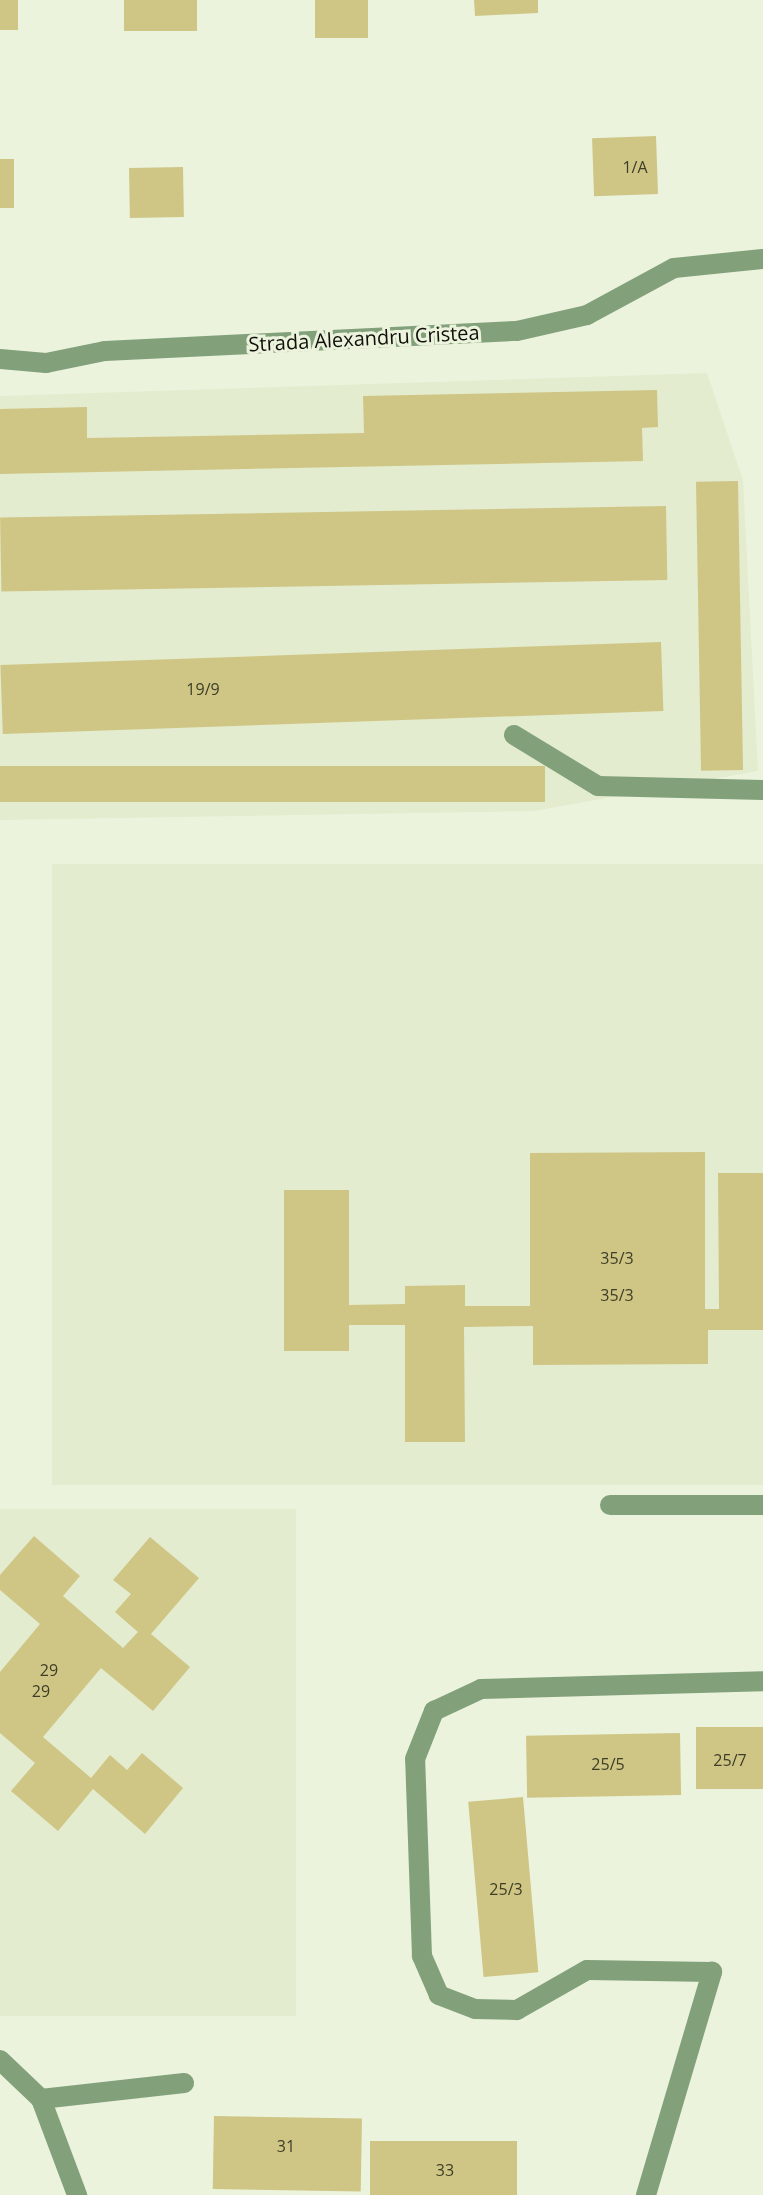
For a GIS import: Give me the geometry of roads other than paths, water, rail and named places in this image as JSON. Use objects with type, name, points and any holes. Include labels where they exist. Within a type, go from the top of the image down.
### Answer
[{"type":"street","name":"Strada Alexandru Cristea","points":[[0,359],[46,363],[105,351],[517,331],[587,315],[674,268],[763,259]]},
{"type":"street","points":[[514,735],[598,786],[763,790]]},
{"type":"street","points":[[610,1505],[763,1505]]},
{"type":"street","points":[[646,2195],[712,1972],[587,1970],[517,2010],[475,2009],[439,1995],[422,1956],[415,1759],[434,1711],[481,1689],[763,1681]]},
{"type":"street","points":[[0,2060],[41,2099],[77,2195]]},
{"type":"street","points":[[41,2099],[184,2083]]}]
